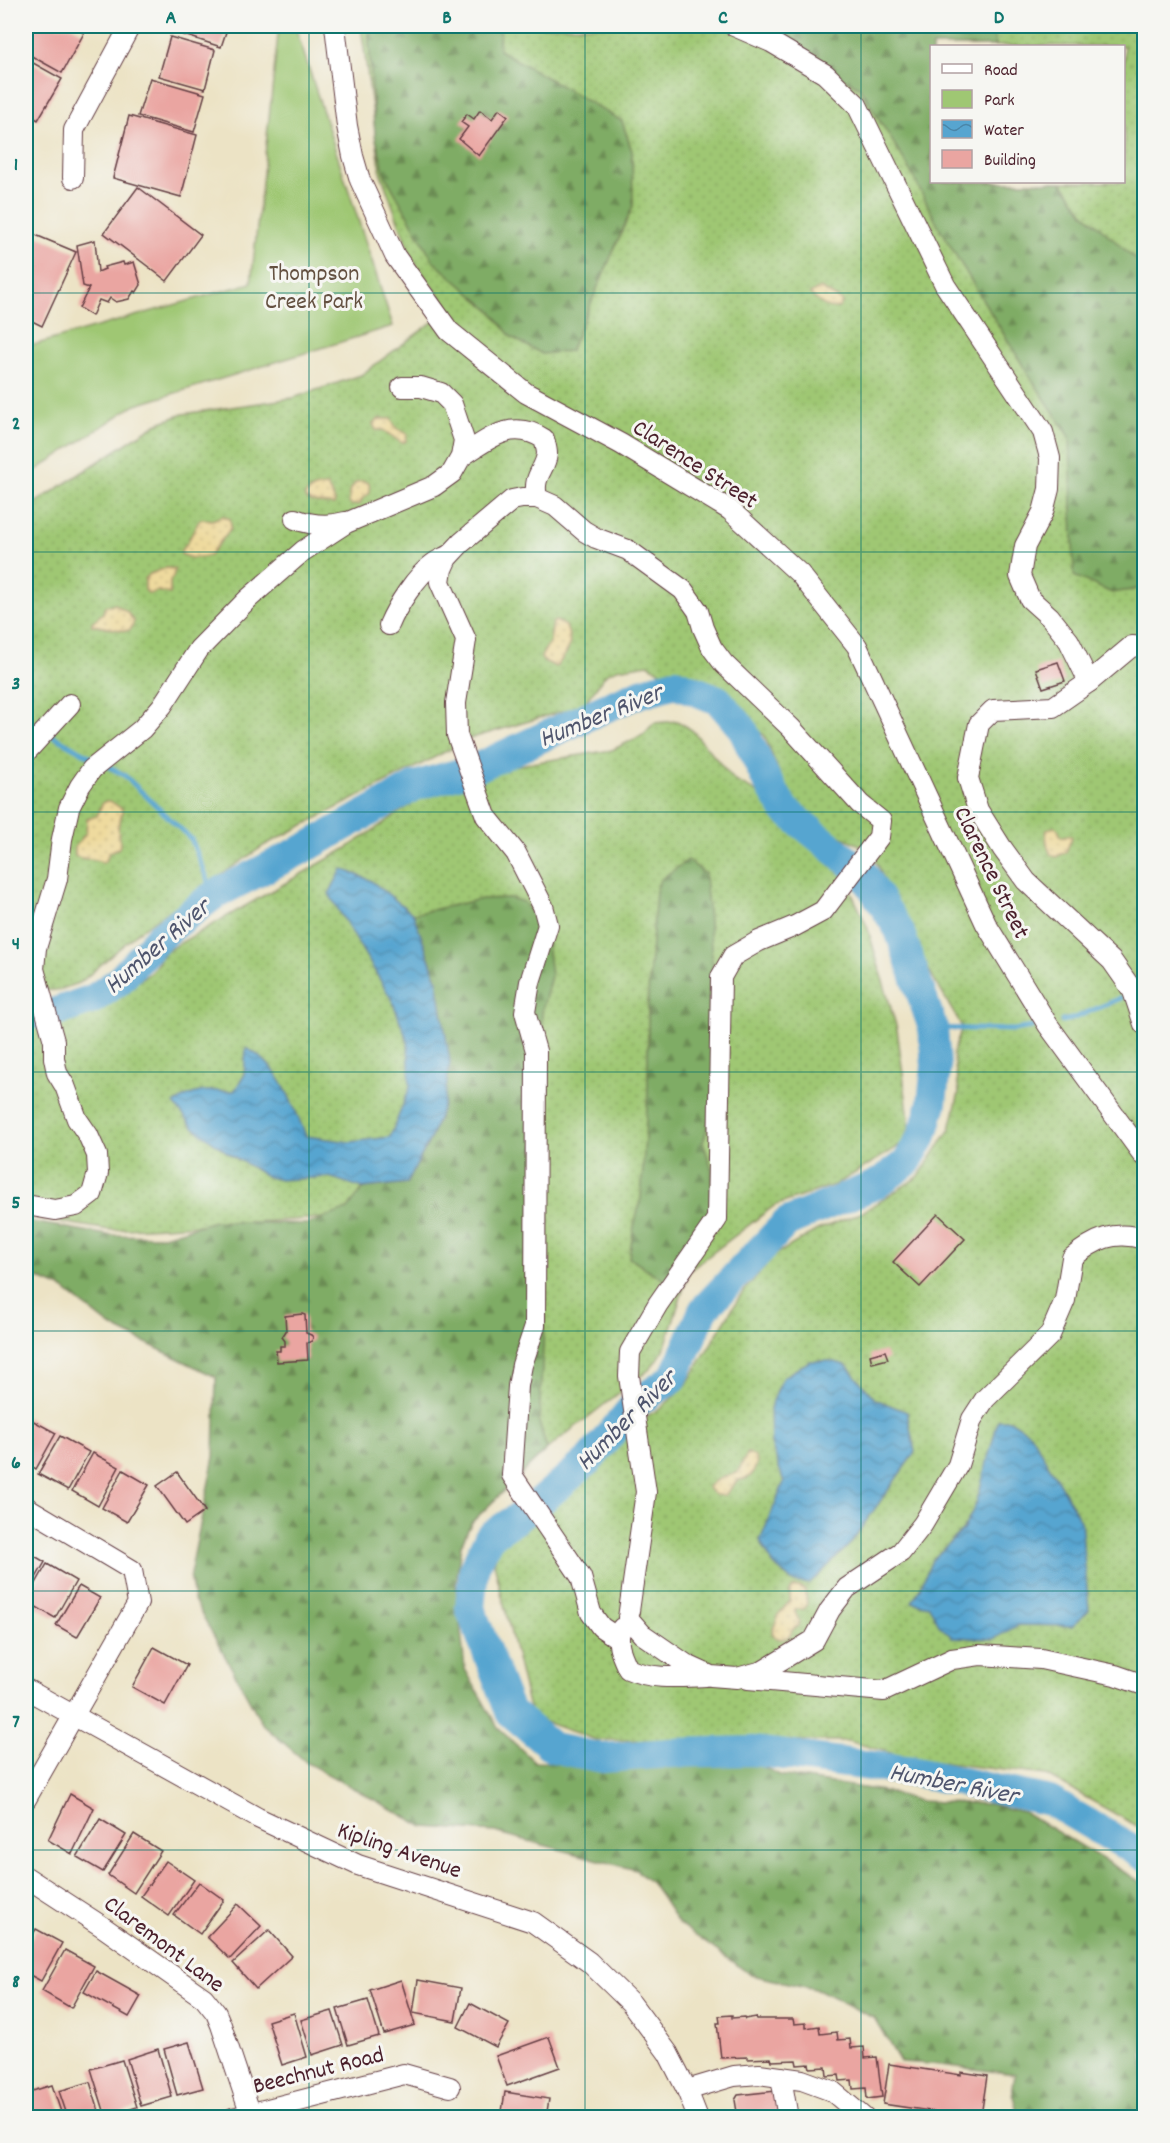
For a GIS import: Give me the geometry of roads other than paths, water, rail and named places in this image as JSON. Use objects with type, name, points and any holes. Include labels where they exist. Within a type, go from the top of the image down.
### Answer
[{"type":"street","points":[[73,178],[74,130],[130,26]]},
{"type":"street","name":"Clarence Street","points":[[335,26],[347,126],[353,156],[360,180],[395,256],[449,331],[526,393],[621,444],[730,510],[800,574],[857,646],[986,924],[1048,1025],[1144,1156]]},
{"type":"street","points":[[734,26],[771,42],[825,74],[857,105],[945,285],[1042,432],[1050,458],[1049,489],[1043,512],[1025,546],[1020,576],[1030,599],[1050,617],[1069,641],[1089,682]]},
{"type":"street","points":[[26,1205],[55,1210],[76,1206],[92,1194],[98,1173],[97,1155],[88,1135],[77,1119],[65,1086],[57,1073],[54,1041],[34,969],[36,948],[57,879],[62,838],[69,808],[92,769],[142,729],[162,706],[200,649],[248,598],[303,551],[346,523],[434,486],[452,472],[461,457],[464,440],[452,404],[441,393],[421,387],[402,387]]},
{"type":"street","points":[[461,457],[505,431],[524,429],[534,432],[544,438],[547,455],[539,471],[535,488],[537,498]]},
{"type":"street","points":[[619,1638],[601,1627],[591,1613],[581,1577],[512,1475],[518,1386],[522,1365],[535,1326],[536,1051],[525,1012],[530,982],[548,925],[543,906],[516,853],[486,816],[457,735],[456,703],[466,640],[440,582],[442,569],[461,543],[512,500],[522,498],[537,498],[555,506],[570,520],[596,538],[636,555],[683,591],[698,611],[702,628],[712,648],[724,664],[791,728],[860,804],[881,821],[879,837],[823,911],[733,956],[721,977],[717,1219],[658,1304],[630,1352],[629,1376],[646,1492],[628,1618],[618,1635],[619,1638],[621,1653],[628,1669],[658,1677],[715,1676],[884,1691],[952,1659],[980,1655],[1041,1659],[1115,1675],[1144,1685]]},
{"type":"street","points":[[295,519],[308,524],[332,525],[357,519]]},
{"type":"street","points":[[389,625],[397,605],[432,564],[452,553]]},
{"type":"street","points":[[1144,647],[1132,646],[1089,682],[1053,707],[993,710],[979,724],[968,778],[978,810],[1002,848],[1026,881],[1112,961],[1133,991],[1144,1024]]},
{"type":"street","points":[[26,752],[70,704]]},
{"type":"street","points":[[737,1678],[763,1671],[814,1640],[830,1610],[848,1588],[901,1552],[923,1524],[954,1472],[972,1419],[985,1398],[1050,1335],[1065,1300],[1072,1258],[1098,1239],[1116,1236],[1144,1239]]},
{"type":"street","points":[[26,1507],[132,1570],[138,1603],[26,1799]]},
{"type":"street","points":[[628,1618],[642,1634],[687,1665],[715,1676]]},
{"type":"street","name":"Kipling Avenue","points":[[26,1689],[258,1818],[358,1865],[534,1922],[589,1962],[631,2002],[668,2053],[698,2118]]},
{"type":"street","name":"Claremont Lane","points":[[26,1877],[103,1927],[204,1998],[222,2025],[242,2115]]},
{"type":"street","name":"Beechnut Road","points":[[242,2115],[404,2074],[450,2087]]},
{"type":"street","points":[[687,2090],[734,2076],[759,2074],[802,2080],[832,2091],[864,2118]]},
{"type":"street","points":[[780,2077],[788,2118]]},
{"type":"water","points":[[342,869],[370,880],[413,914],[437,980],[450,1062],[444,1103],[431,1137],[407,1183],[363,1188],[329,1177],[280,1180],[268,1177],[231,1155],[193,1127],[174,1104],[196,1093],[234,1091],[244,1076],[246,1048],[258,1055],[276,1074],[290,1098],[306,1136],[350,1142],[390,1137],[410,1087],[408,1042],[392,1000],[329,894]]},
{"type":"water","points":[[810,1361],[830,1361],[846,1365],[875,1399],[907,1412],[915,1452],[850,1544],[810,1584],[793,1582],[774,1565],[760,1541],[784,1482],[771,1444],[770,1408],[783,1377]]},
{"type":"water","points":[[998,1420],[1010,1420],[1030,1433],[1081,1521],[1089,1610],[1073,1626],[1018,1625],[994,1639],[952,1637],[940,1626],[929,1606],[912,1602],[932,1560],[963,1530],[976,1504]]},
{"type":"waterway","name":"Humber River","points":[[26,1014],[53,1013],[93,999],[119,981],[159,937],[214,895],[309,846],[415,786],[474,769],[603,709],[641,693],[675,683],[718,700],[742,728],[766,779],[785,810],[863,873],[899,930],[933,1028],[936,1066],[932,1103],[923,1135],[907,1162],[877,1184],[787,1222],[704,1309],[673,1378],[636,1403],[591,1458],[536,1505],[489,1537],[474,1568],[470,1608],[510,1712],[553,1748],[603,1758],[670,1753],[753,1751],[911,1771],[1050,1801],[1144,1856]]},
{"type":"waterway","points":[[26,721],[40,729]]},
{"type":"waterway","points":[[48,733],[98,761]]},
{"type":"waterway","points":[[106,765],[124,775],[191,839],[214,895]]},
{"type":"waterway","points":[[1062,1021],[1121,998]]},
{"type":"waterway","points":[[933,1028],[1014,1030],[1032,1027]]},
{"type":"park label","name":"Thompson Creek Park","points":[[314,286]]}]
